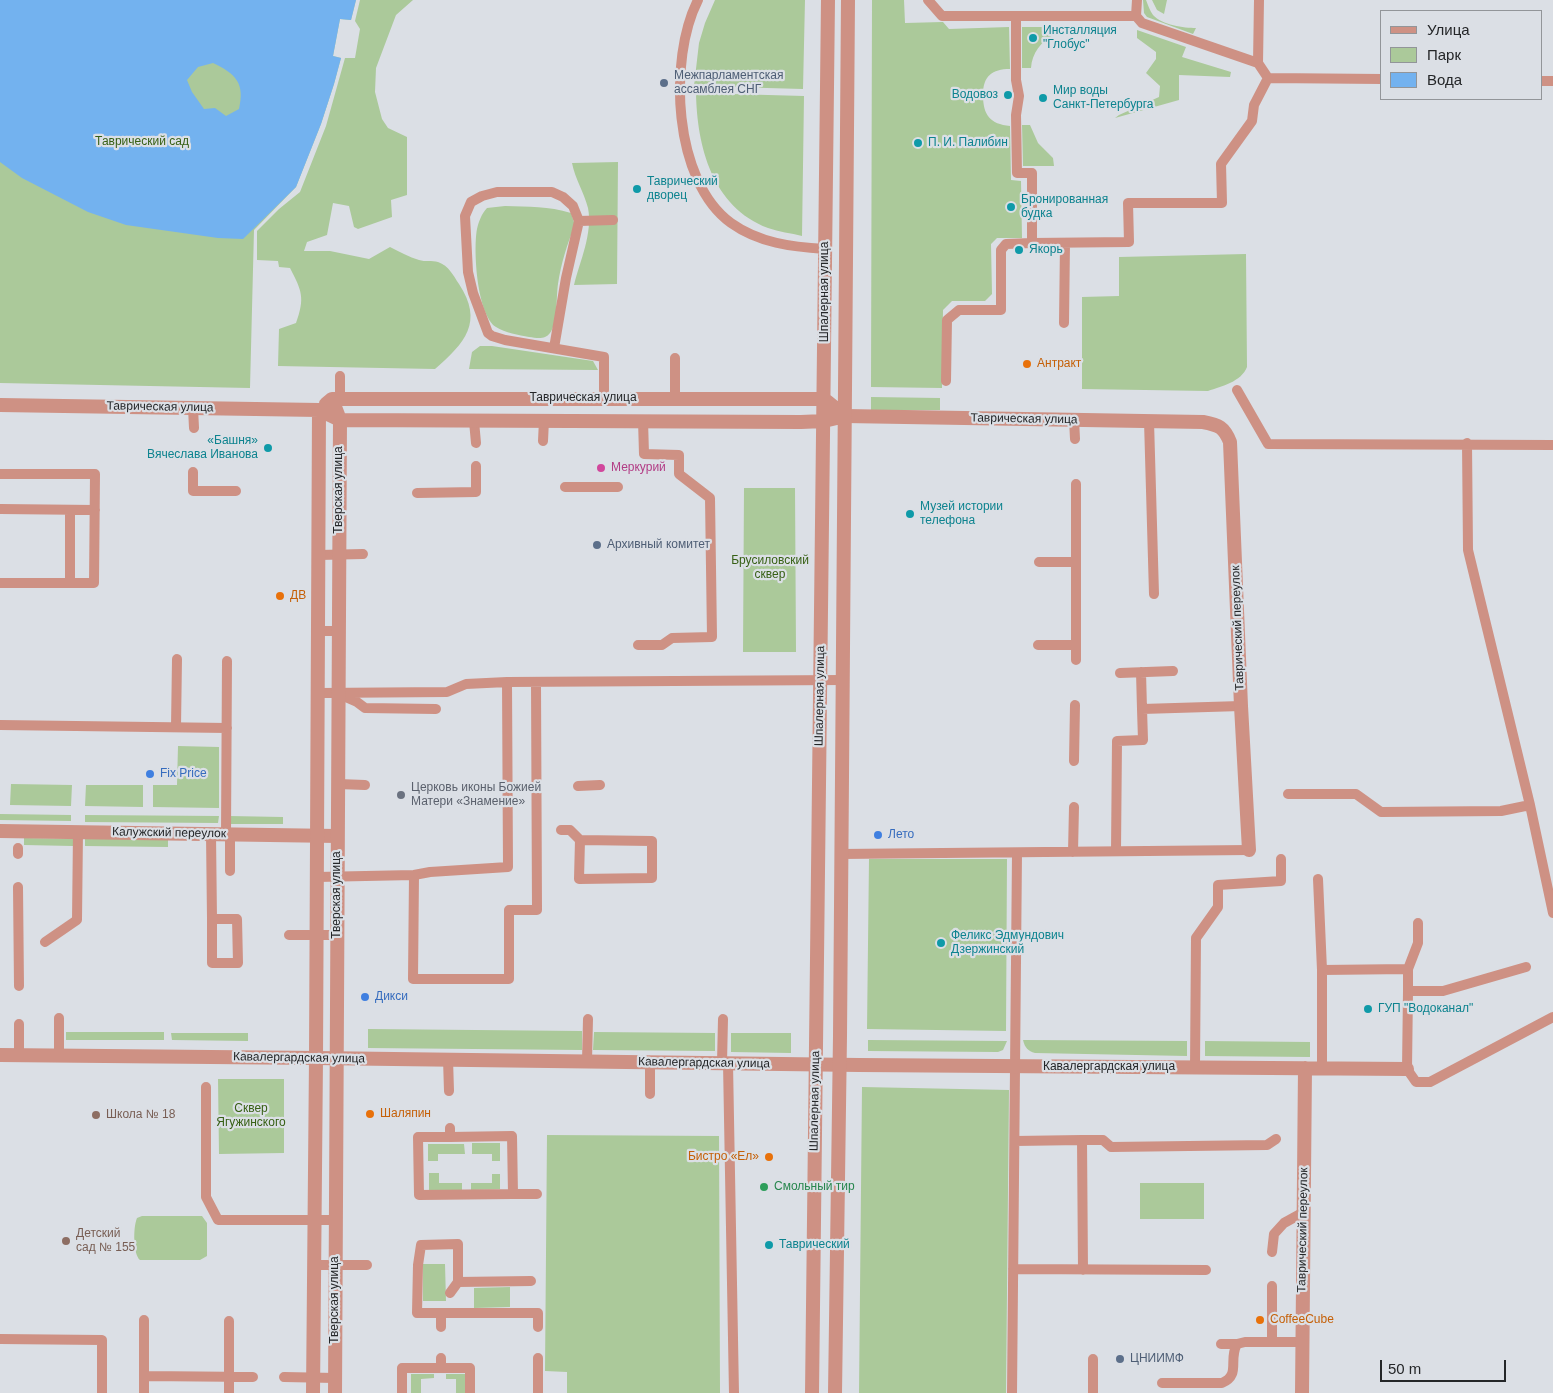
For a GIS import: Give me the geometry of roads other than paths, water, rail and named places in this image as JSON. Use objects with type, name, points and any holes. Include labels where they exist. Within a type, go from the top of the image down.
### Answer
[{"type":"street","name":"Шпалерная улица","points":[[812,1393],[828,0]]},
{"type":"street","name":"Шпалерная улица","points":[[835,1393],[848,0]]},
{"type":"street","points":[[319,410],[336,399]]},
{"type":"street","name":"Таврическая улица","points":[[336,399],[824,399]]},
{"type":"street","name":"Тверская улица","points":[[335,1393],[340,420],[336,399]]},
{"type":"street","points":[[824,399],[845,416]]},
{"type":"street","name":"Таврическая улица","points":[[0,405],[319,410],[340,420],[824,421],[845,416],[1203,422]]},
{"type":"street","name":"Тверская улица","points":[[312,1393],[316,1058],[319,410]]},
{"type":"street","name":"Таврический переулок","points":[[1203,422],[1217,424],[1226,432],[1230,442],[1249,850]]},
{"type":"street","name":"Калужский переулок","points":[[0,831],[337,836]]},
{"type":"street","name":"Кавалергардская улица","points":[[0,1055],[839,1065],[1407,1069]]},
{"type":"street","name":"Таврический переулок","points":[[1302,1393],[1305,1068]]},
{"type":"lane","points":[[698,0],[693,9],[686,33],[680,65],[680,91],[682,129],[690,159],[700,185],[712,205],[731,223],[757,236],[784,245],[825,249]]},
{"type":"lane","points":[[928,0],[942,16],[1136,16]]},
{"type":"lane","points":[[1137,0],[1136,16],[1142,23],[1258,63]]},
{"type":"lane","points":[[1258,0],[1258,63],[1268,78]]},
{"type":"lane","points":[[1016,16],[1016,80],[1019,96],[1016,115],[1017,173],[1032,174],[1032,243]]},
{"type":"lane","points":[[1268,78],[1380,79]]},
{"type":"lane","points":[[946,381],[947,320],[959,310],[1001,310],[1001,250],[1006,244],[1128,242],[1128,203],[1222,203],[1221,164],[1252,121],[1254,105],[1268,78]]},
{"type":"lane","points":[[554,348],[578,221],[573,206],[563,197],[552,192],[497,192],[482,196],[471,202],[465,216],[468,272],[473,293],[488,332],[492,336],[504,340],[604,357],[604,398]]},
{"type":"lane","points":[[578,221],[613,220]]},
{"type":"lane","points":[[1064,323],[1065,243]]},
{"type":"lane","points":[[675,358],[675,398]]},
{"type":"lane","points":[[336,399],[340,376]]},
{"type":"lane","points":[[1236,390],[1268,444],[1467,443],[1553,445]]},
{"type":"lane","points":[[194,408],[194,428]]},
{"type":"lane","points":[[543,441],[544,420]]},
{"type":"lane","points":[[638,645],[662,645],[672,638],[712,637],[710,498],[679,474],[679,455],[644,454],[644,420]]},
{"type":"lane","points":[[1074,420],[1075,439]]},
{"type":"lane","points":[[474,421],[476,443]]},
{"type":"lane","points":[[1148,421],[1154,594]]},
{"type":"lane","points":[[1467,443],[1468,550],[1530,805],[1553,913]]},
{"type":"lane","points":[[417,493],[476,492],[476,466]]},
{"type":"lane","points":[[194,472],[194,491],[236,491]]},
{"type":"lane","points":[[0,474],[94,474],[95,510],[94,583],[0,583]]},
{"type":"lane","points":[[1076,484],[1076,660]]},
{"type":"lane","points":[[565,487],[618,487]]},
{"type":"lane","points":[[0,509],[95,510]]},
{"type":"lane","points":[[70,510],[70,583]]},
{"type":"lane","points":[[319,555],[363,554]]},
{"type":"lane","points":[[1039,562],[1076,562]]},
{"type":"lane","points":[[318,631],[338,631]]},
{"type":"lane","points":[[1038,645],[1076,646]]},
{"type":"lane","points":[[176,727],[177,659]]},
{"type":"lane","points":[[227,661],[230,872]]},
{"type":"lane","points":[[1116,851],[1117,741],[1143,740],[1141,672]]},
{"type":"lane","points":[[1120,673],[1173,672]]},
{"type":"lane","points":[[318,693],[447,692],[466,684],[507,682],[843,680]]},
{"type":"lane","points":[[317,877],[414,875],[430,872],[508,867],[507,682]]},
{"type":"lane","points":[[414,875],[413,979],[509,979],[509,910],[537,910],[541,786],[536,682]]},
{"type":"lane","points":[[338,693],[365,708],[436,709]]},
{"type":"lane","points":[[1074,761],[1076,705]]},
{"type":"lane","points":[[1142,709],[1241,706]]},
{"type":"lane","points":[[0,725],[227,728]]},
{"type":"lane","points":[[338,784],[365,785]]},
{"type":"lane","points":[[578,786],[600,785]]},
{"type":"lane","points":[[1288,794],[1356,794],[1381,812],[1501,811],[1530,805]]},
{"type":"lane","points":[[1073,852],[1074,806]]},
{"type":"lane","points":[[561,830],[570,830],[580,840],[652,841],[652,878],[579,879],[580,840]]},
{"type":"lane","points":[[46,942],[77,920],[78,832]]},
{"type":"lane","points":[[211,834],[212,963],[238,963],[243,935],[237,919],[212,919]]},
{"type":"lane","points":[[841,854],[1249,850]]},
{"type":"lane","points":[[1012,1393],[1017,853]]},
{"type":"lane","points":[[1195,1067],[1196,938],[1218,907],[1218,885],[1281,881],[1281,859]]},
{"type":"lane","points":[[1318,879],[1322,970],[1322,1068]]},
{"type":"lane","points":[[18,887],[19,986]]},
{"type":"lane","points":[[1418,922],[1418,943],[1408,969],[1407,1069],[1416,1082],[1430,1082],[1553,1017]]},
{"type":"lane","points":[[289,935],[337,935]]},
{"type":"lane","points":[[1408,991],[1444,991],[1526,967]]},
{"type":"lane","points":[[1322,970],[1408,969]]},
{"type":"lane","points":[[59,1018],[59,1056]]},
{"type":"lane","points":[[587,1062],[588,1019]]},
{"type":"lane","points":[[723,1019],[734,1393]]},
{"type":"lane","points":[[19,1024],[19,1055]]},
{"type":"lane","points":[[448,1060],[449,1091]]},
{"type":"lane","points":[[650,1062],[650,1094]]},
{"type":"lane","points":[[206,1087],[206,1198],[218,1220],[335,1220]]},
{"type":"lane","points":[[513,1194],[512,1136],[450,1133],[418,1137],[419,1196],[537,1194]]},
{"type":"lane","points":[[1014,1141],[1103,1140],[1111,1147],[1268,1146],[1276,1139]]},
{"type":"lane","points":[[1082,1140],[1083,1270]]},
{"type":"lane","points":[[1272,1252],[1274,1234],[1284,1223],[1304,1212]]},
{"type":"lane","points":[[450,1293],[458,1282],[458,1244],[421,1245],[414,1265],[417,1313],[538,1313],[538,1327]]},
{"type":"lane","points":[[314,1265],[367,1265]]},
{"type":"lane","points":[[1013,1269],[1206,1270]]},
{"type":"lane","points":[[458,1282],[531,1281]]},
{"type":"lane","points":[[1272,1286],[1272,1342]]},
{"type":"lane","points":[[442,1313],[442,1327]]},
{"type":"lane","points":[[144,1320],[144,1393]]},
{"type":"lane","points":[[228,1321],[229,1393]]},
{"type":"lane","points":[[0,1339],[102,1340],[102,1393]]},
{"type":"lane","points":[[1221,1344],[1302,1342]]},
{"type":"lane","points":[[1162,1383],[1222,1383],[1229,1380],[1233,1374],[1233,1352],[1237,1344]]},
{"type":"lane","points":[[538,1358],[538,1393]]},
{"type":"lane","points":[[1092,1392],[1093,1359]]},
{"type":"lane","points":[[402,1393],[402,1368],[441,1363],[470,1368],[470,1393]]},
{"type":"lane","points":[[144,1376],[253,1377]]},
{"type":"lane","points":[[284,1377],[335,1378]]},
{"type":"water","name":"Таврический сад","points":[[0,0],[356,0],[351,20],[340,19],[333,56],[341,58],[321,124],[296,187],[243,239],[218,238],[126,225],[88,212],[22,178],[0,162]],"holes":[[[213,63],[228,71],[237,80],[241,92],[239,109],[226,116],[215,108],[204,109],[192,92],[187,80],[198,67]]]},
{"type":"place","name":"Инсталляция \"Глобус\"","points":[[1033,38]]},
{"type":"place","name":"Межпарламентская ассамблея СНГ","points":[[664,83]]},
{"type":"place","name":"Водовоз","points":[[1008,95]]},
{"type":"place","name":"Мир воды Санкт-Петербурга","points":[[1043,98]]},
{"type":"place","name":"П. И. Палибин","points":[[918,143]]},
{"type":"place","name":"Таврический дворец","points":[[637,189]]},
{"type":"place","name":"Бронированная будка","points":[[1011,207]]},
{"type":"place","name":"Якорь","points":[[1019,250]]},
{"type":"place","name":"Антракт","points":[[1027,364]]},
{"type":"place","name":"«Башня» Вячеслава Иванова","points":[[268,448]]},
{"type":"place","name":"Меркурий","points":[[601,468]]},
{"type":"place","name":"Музей истории телефона","points":[[910,514]]},
{"type":"place","name":"Архивный комитет","points":[[597,545]]},
{"type":"place","name":"ДВ","points":[[280,596]]},
{"type":"place","name":"Fix Price","points":[[150,774]]},
{"type":"place","name":"Церковь иконы Божией Матери «Знамение»","points":[[401,795]]},
{"type":"place","name":"Лето","points":[[878,835]]},
{"type":"place","name":"Феликс Эдмундович Дзержинский","points":[[941,943]]},
{"type":"place","name":"Дикси","points":[[365,997]]},
{"type":"place","name":"ГУП \"Водоканал\"","points":[[1368,1009]]},
{"type":"place","name":"Шаляпин","points":[[370,1114]]},
{"type":"place","name":"Школа № 18","points":[[96,1115]]},
{"type":"place","name":"Бистро «Ел»","points":[[769,1157]]},
{"type":"place","name":"Смольный тир","points":[[764,1187]]},
{"type":"place","name":"Детский сад № 155","points":[[66,1241]]},
{"type":"place","name":"Таврический","points":[[769,1245]]},
{"type":"place","name":"CoffeeCube","points":[[1260,1320]]},
{"type":"place","name":"ЦНИИМФ","points":[[1120,1359]]},
{"type":"park label","name":"Брусиловский сквер","points":[[770,568]]},
{"type":"park label","name":"Сквер Ягужинского","points":[[251,1116]]}]
